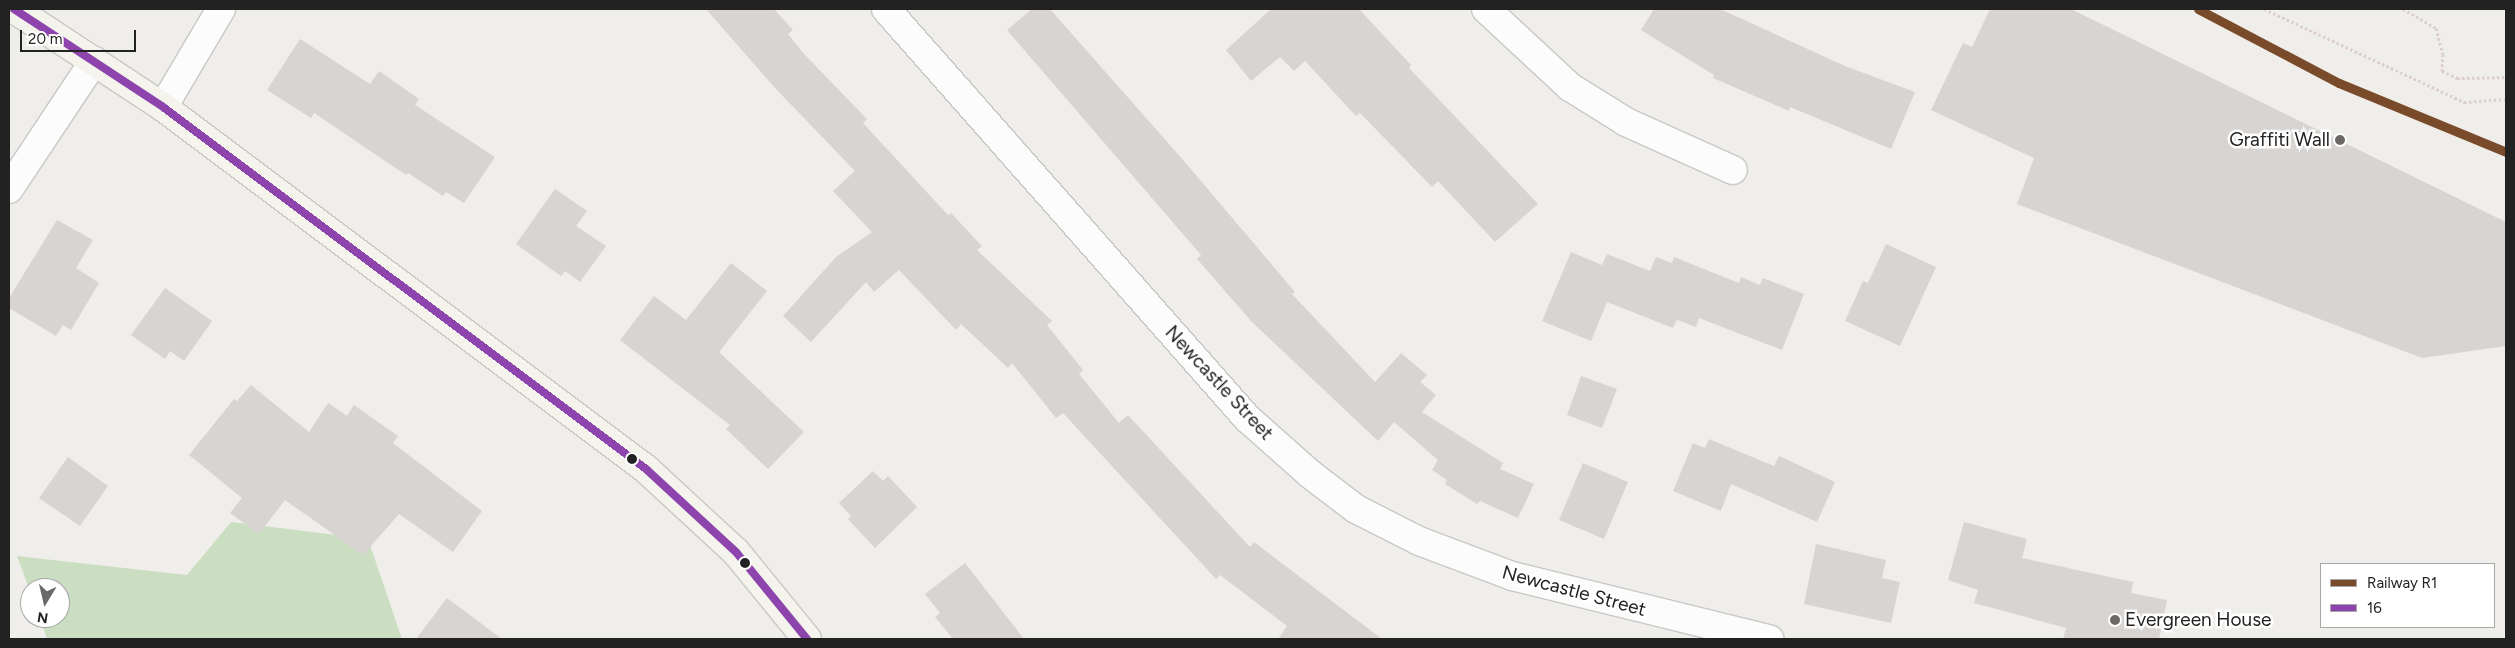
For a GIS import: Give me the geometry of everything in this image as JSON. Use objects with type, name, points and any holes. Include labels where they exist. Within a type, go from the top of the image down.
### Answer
[{"type":"main road","points":[[14,9],[163,107],[646,469],[736,552],[807,639]]},
{"type":"street","points":[[163,107],[221,9]]},
{"type":"street","name":"Newcastle Street","points":[[886,9],[1247,418],[1310,474],[1356,509],[1420,541],[1512,576],[1769,639]]},
{"type":"street","points":[[1486,9],[1570,87],[1626,122],[1734,170]]},
{"type":"street","points":[[9,189],[94,61]]},
{"type":"path","points":[[2264,9],[2464,102],[2506,99]]},
{"type":"path","points":[[2403,9],[2436,28],[2443,54],[2442,71],[2457,78],[2506,77]]},
{"type":"green space","points":[[231,522],[368,539],[402,639],[47,639],[43,628],[70,628],[70,578],[25,578],[17,556],[187,575]]},
{"type":"building","points":[[706,9],[774,9],[793,30],[788,34],[805,55],[867,119],[863,123],[948,215],[951,213],[982,246],[977,250],[1052,321],[1047,325],[1083,370],[1079,374],[1119,423],[1128,415],[1250,547],[1254,542],[1382,639],[1278,639],[1287,626],[1220,575],[1216,579],[1063,413],[1056,418],[1012,363],[1008,368],[961,324],[956,330],[899,270],[874,292],[866,282],[811,342],[783,316],[836,257],[872,232],[833,191],[855,171],[775,88]]},
{"type":"building","points":[[1032,9],[1050,9],[1184,161],[1295,292],[1292,294],[1375,382],[1401,353],[1427,375],[1420,382],[1436,395],[1422,412],[1503,463],[1500,469],[1534,484],[1518,518],[1480,501],[1477,504],[1445,484],[1447,480],[1432,470],[1438,460],[1394,422],[1378,441],[1252,322],[1197,259],[1201,255],[1007,30]]},
{"type":"building","points":[[1271,9],[1359,9],[1411,65],[1409,68],[1538,204],[1495,242],[1438,181],[1432,187],[1360,113],[1356,116],[1305,61],[1294,71],[1280,57],[1251,81],[1226,50]]},
{"type":"building","points":[[1654,9],[1720,9],[1845,66],[1915,92],[1891,149],[1790,107],[1789,111],[1713,78],[1714,75],[1641,30]]},
{"type":"building","points":[[1990,9],[2071,9],[2506,222],[2506,346],[2422,358],[2017,204],[2034,158],[1931,110],[1963,43],[1972,47]]},
{"type":"building","points":[[300,39],[370,84],[379,71],[419,99],[415,105],[495,157],[464,203],[446,192],[443,196],[408,173],[406,175],[314,113],[311,118],[267,90]]},
{"type":"building","points":[[555,189],[587,211],[576,226],[606,246],[580,282],[565,271],[561,276],[516,244]]},
{"type":"building","points":[[57,220],[93,240],[76,268],[99,283],[71,330],[63,325],[56,336],[9,308],[9,298]]},
{"type":"building","points":[[1886,244],[1936,267],[1900,346],[1845,321],[1863,281],[1868,283]]},
{"type":"building","points":[[1571,252],[1602,265],[1607,254],[1650,271],[1656,257],[1672,263],[1674,257],[1739,283],[1741,277],[1760,285],[1763,278],[1804,294],[1782,350],[1699,318],[1696,327],[1677,320],[1673,328],[1607,302],[1591,341],[1542,321]]},
{"type":"building","points":[[731,263],[767,291],[719,352],[804,432],[768,469],[726,429],[730,425],[620,340],[654,296],[686,320]]},
{"type":"building","points":[[165,288],[212,321],[184,361],[170,351],[165,359],[131,335]]},
{"type":"building","points":[[1581,376],[1617,389],[1602,428],[1567,415]]},
{"type":"building","points":[[251,385],[309,432],[328,403],[347,416],[354,405],[398,436],[393,443],[482,511],[453,552],[399,514],[363,555],[285,500],[259,534],[230,513],[242,498],[189,455],[234,399],[237,401]]},
{"type":"building","points":[[1709,439],[1774,466],[1779,456],[1835,482],[1817,522],[1731,484],[1721,511],[1673,491],[1693,443],[1705,448]]},
{"type":"building","points":[[68,457],[108,486],[80,526],[39,498]]},
{"type":"building","points":[[1583,463],[1628,482],[1604,539],[1559,520]]},
{"type":"building","points":[[873,471],[883,481],[888,476],[917,507],[875,548],[848,519],[851,516],[839,503]]},
{"type":"building","points":[[1964,522],[2027,539],[2022,558],[2133,582],[2131,593],[2167,600],[2159,639],[2063,639],[2066,628],[1974,603],[1978,590],[1948,580]]},
{"type":"building","points":[[1816,544],[1886,560],[1882,578],[1900,582],[1891,623],[1804,604]]},
{"type":"building","points":[[965,563],[1024,639],[953,639],[935,617],[940,613],[925,594]]},
{"type":"building","points":[[447,598],[502,639],[416,639]]},
{"type":"rail line","name":"R1","points":[[2198,9],[2339,83],[2506,152]]},
{"type":"transit line","name":"16","points":[[14,9],[163,107],[646,469],[736,552],[807,639]]},
{"type":"place","name":"Graffiti Wall","points":[[2340,140]]},
{"type":"place","name":"Evergreen House","points":[[2115,620]]}]
